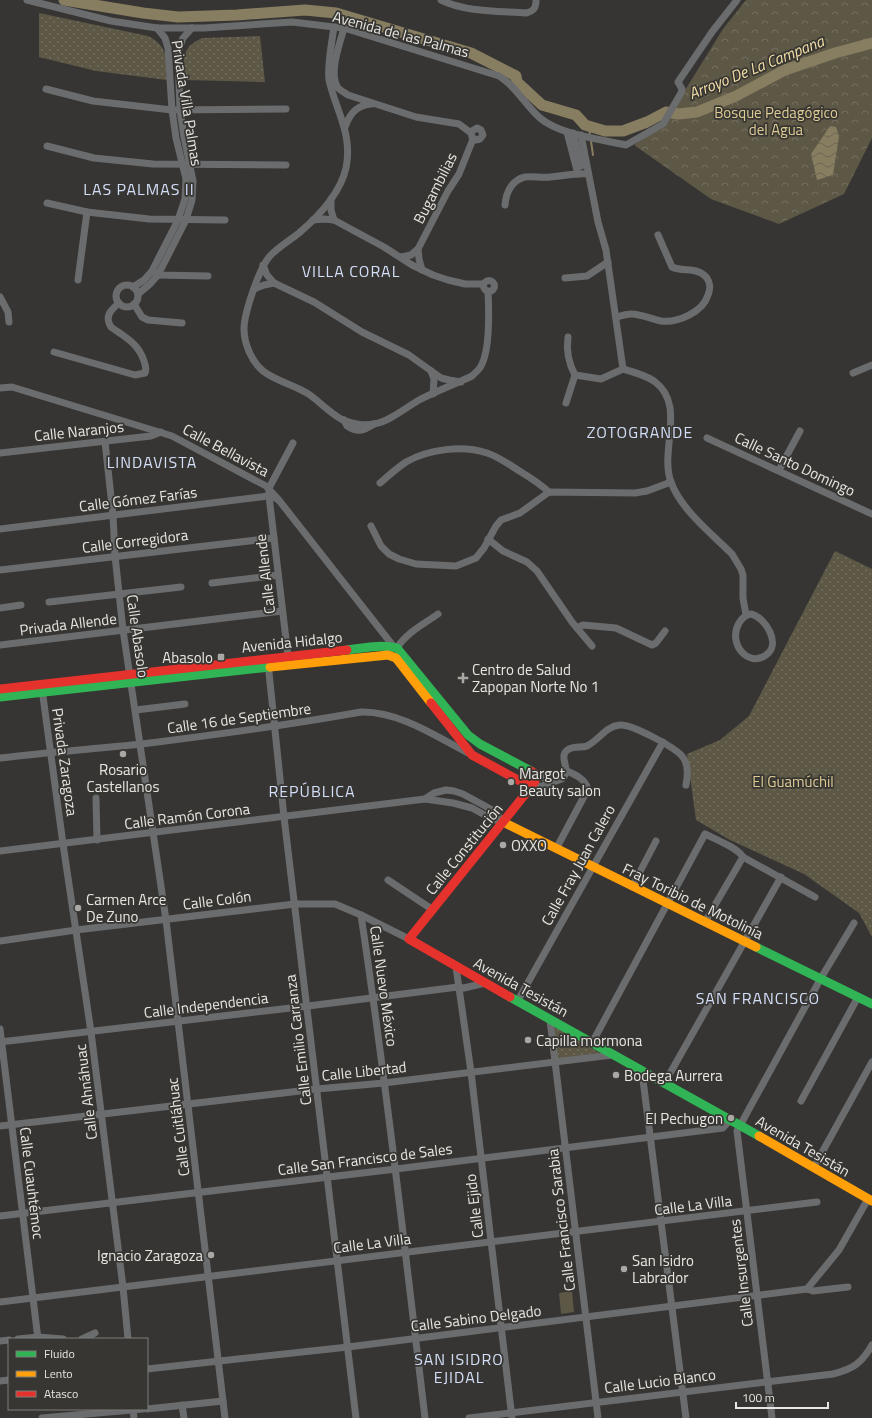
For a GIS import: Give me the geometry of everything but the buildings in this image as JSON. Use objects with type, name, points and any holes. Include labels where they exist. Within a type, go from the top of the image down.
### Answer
[{"type":"main road","name":"Avenida Hidalgo","points":[[0,689],[42,688],[350,654],[380,646],[396,647]]},
{"type":"main road","points":[[396,647],[468,735],[480,744],[536,774]]},
{"type":"main road","name":"Avenida Hidalgo","points":[[268,662],[288,656],[350,654],[388,655],[396,658],[472,754],[531,788]]},
{"type":"main road","name":"Avenida Hidalgo","points":[[0,697],[42,688]]},
{"type":"main road","name":"Calle Constitución","points":[[409,939],[531,788],[535,781],[536,774]]},
{"type":"main road","name":"Fray Toribio de Motolinía","points":[[503,822],[556,850],[872,1004]]},
{"type":"main road","name":"Avenida Tesistán","points":[[409,939],[485,984],[740,1125],[870,1200]]},
{"type":"street","name":"Avenida de las Palmas","points":[[28,0],[111,21],[158,28],[192,28],[292,22],[344,28],[499,76],[507,81],[546,123],[570,133],[626,145],[663,124],[681,93],[682,89],[678,82],[712,32],[738,0]]},
{"type":"street","points":[[441,0],[453,5],[490,11],[526,13],[531,12],[534,9],[536,0]]},
{"type":"street","points":[[313,220],[334,220],[384,247],[422,270],[448,280],[465,284],[484,284],[484,289],[488,291],[489,318],[485,353],[481,366],[477,371],[472,376],[461,382],[422,398],[387,419],[362,431],[347,426],[344,420],[309,395],[275,379],[262,370],[252,358],[246,343],[244,329],[258,277],[264,265],[276,249],[298,234],[313,220],[331,198],[343,178],[346,169],[348,146],[345,127],[329,78],[334,27]]},
{"type":"street","name":"Privada Villa Palmas","points":[[138,294],[150,284],[178,220],[185,200],[187,165],[184,137],[176,110],[168,48],[165,38],[158,28]]},
{"type":"street","name":"Privada Villa Palmas","points":[[176,110],[179,48],[183,38],[192,28]]},
{"type":"street","points":[[344,28],[335,66],[335,83],[339,89],[348,95],[374,104]]},
{"type":"street","points":[[168,48],[179,48]]},
{"type":"street","points":[[46,89],[93,101],[176,110],[286,109]]},
{"type":"street","points":[[345,127],[354,110],[362,106],[374,104]]},
{"type":"street","name":"Bugambilias","points":[[374,104],[416,117],[460,124],[472,136],[460,174],[448,191],[418,249]]},
{"type":"street","points":[[570,133],[606,250],[623,369]]},
{"type":"street","points":[[583,174],[584,136]]},
{"type":"street","points":[[47,146],[94,158],[153,164],[286,165]]},
{"type":"street","name":"Privada Villa Palmas","points":[[133,287],[155,273],[186,220],[192,194],[193,181],[187,165]]},
{"type":"street","points":[[505,205],[505,196],[510,186],[525,177],[550,177],[583,174]]},
{"type":"street","points":[[331,198],[331,210],[334,220]]},
{"type":"street","points":[[47,203],[87,212],[149,219],[225,220]]},
{"type":"street","points":[[78,280],[87,212]]},
{"type":"street","points":[[616,317],[634,314],[662,321],[672,321],[692,313],[707,298],[710,289],[709,281],[704,274],[697,271],[677,270],[672,267],[658,235]]},
{"type":"street","points":[[401,258],[410,255],[418,249]]},
{"type":"street","points":[[418,249],[422,270]]},
{"type":"street","points":[[565,278],[588,276],[608,262]]},
{"type":"street","points":[[264,265],[268,275],[274,283],[314,302],[362,332],[409,356],[445,379],[461,382]]},
{"type":"street","points":[[155,273],[208,276]]},
{"type":"street","points":[[254,289],[274,283]]},
{"type":"street","points":[[126,285],[133,287],[138,294],[136,301],[131,306],[124,306],[119,303],[116,296],[119,289],[126,285]]},
{"type":"street","points":[[0,298],[8,312],[9,322]]},
{"type":"street","points":[[54,352],[135,375],[145,373],[146,367],[141,352],[136,345],[109,324],[108,316],[110,311],[119,303]]},
{"type":"street","points":[[134,304],[142,317],[148,320],[182,323]]},
{"type":"street","points":[[566,403],[575,375],[570,365],[568,356],[568,337]]},
{"type":"street","points":[[853,373],[872,365]]},
{"type":"street","points":[[575,375],[601,379],[623,369],[654,381],[662,388],[670,403],[671,423],[667,461],[671,482],[677,495],[692,514],[732,554],[737,561],[743,575],[743,598],[746,615]]},
{"type":"street","points":[[432,371],[434,379],[433,394]]},
{"type":"street","name":"Calle Bellavista","points":[[0,388],[12,387],[172,436],[269,492],[278,499],[396,647]]},
{"type":"street","points":[[779,470],[800,431]]},
{"type":"street","name":"Calle Naranjos","points":[[0,453],[151,436],[161,432]]},
{"type":"street","name":"Calle Santo Domingo","points":[[707,438],[872,514]]},
{"type":"street","name":"Calle Abasolo","points":[[105,442],[123,630],[141,744],[152,833]]},
{"type":"street","points":[[269,492],[293,444]]},
{"type":"street","points":[[380,483],[407,462],[426,454],[449,450],[468,449],[498,457],[549,492]]},
{"type":"street","points":[[371,526],[381,546],[389,554],[399,559],[416,564],[456,566],[465,564],[476,558],[501,520],[520,513],[549,492],[635,494],[671,482]]},
{"type":"street","name":"Calle Gómez Farías","points":[[0,529],[113,515],[269,492]]},
{"type":"street","name":"Calle Allende","points":[[269,492],[288,656]]},
{"type":"street","name":"Calle Corregidora","points":[[0,570],[274,538]]},
{"type":"street","points":[[488,539],[503,551],[527,562],[537,571],[577,628],[592,646]]},
{"type":"street","points":[[212,583],[278,575]]},
{"type":"street","points":[[49,602],[181,587]]},
{"type":"street","points":[[0,608],[21,605]]},
{"type":"street","name":"Privada Allende","points":[[0,645],[282,611]]},
{"type":"street","points":[[396,647],[408,635],[438,614]]},
{"type":"street","points":[[746,615],[756,615],[770,630],[772,637],[772,648],[768,654],[762,658],[756,659],[745,654],[736,645],[736,631],[742,618],[746,615]]},
{"type":"street","points":[[577,628],[583,624],[616,628],[652,645],[656,643],[665,630]]},
{"type":"street","name":"Calle Emilio Carranza","points":[[268,662],[284,817],[308,1006],[356,1418]]},
{"type":"street","name":"Privada Zaragoza","points":[[42,688],[63,844]]},
{"type":"street","points":[[136,710],[185,704]]},
{"type":"street","name":"Calle 16 de Septiembre","points":[[0,758],[141,744],[275,727],[361,712],[374,712],[403,720],[472,754]]},
{"type":"street","points":[[531,788],[562,779],[567,771],[564,758],[565,754],[569,750],[588,746],[604,732],[618,725],[626,725],[663,742],[682,756],[688,769],[686,785]]},
{"type":"street","name":"Calle Fray Juan Calero","points":[[517,1002],[663,742]]},
{"type":"street","points":[[556,850],[588,789],[583,780],[575,774],[567,771]]},
{"type":"street","points":[[536,774],[552,782]]},
{"type":"street","name":"Calle Ramón Corona","points":[[425,799],[434,793],[446,790],[463,794],[496,812],[503,822]]},
{"type":"street","points":[[96,798],[97,840]]},
{"type":"street","name":"Calle Ramón Corona","points":[[0,851],[425,799],[453,803],[472,808],[492,819],[503,822]]},
{"type":"street","name":"Calle Cuitláhuac","points":[[152,833],[166,920],[225,1418]]},
{"type":"street","points":[[592,1043],[705,834],[741,853],[742,857],[815,896]]},
{"type":"street","points":[[632,887],[656,841]]},
{"type":"street","name":"Calle Ahnáhuac","points":[[63,844],[91,1032],[123,1287],[128,1338]]},
{"type":"street","points":[[705,922],[742,857]]},
{"type":"street","points":[[664,1084],[781,878]]},
{"type":"street","points":[[388,880],[433,910]]},
{"type":"street","name":"Avenida Tesistán","points":[[295,904],[335,904],[409,939]]},
{"type":"street","name":"Calle Colón","points":[[0,941],[76,930],[295,904]]},
{"type":"street","name":"Calle Nuevo México","points":[[361,915],[374,998],[396,1169],[404,1252],[425,1418]]},
{"type":"street","points":[[740,1125],[821,978],[854,922]]},
{"type":"street","name":"Calle Ejido","points":[[456,967],[471,1072],[512,1415]]},
{"type":"street","name":"Calle Independencia","points":[[1,1042],[458,987],[464,988],[485,984]]},
{"type":"street","points":[[801,1101],[858,997]]},
{"type":"street","name":"Calle Francisco Sarabia","points":[[550,1020],[598,1418]]},
{"type":"street","name":"Calle Cuauhtémoc","points":[[0,1029],[38,1338]]},
{"type":"street","name":"Calle Libertad","points":[[0,1126],[317,1089],[384,1083],[612,1055]]},
{"type":"street","points":[[814,1167],[872,1062]]},
{"type":"street","points":[[642,1072],[686,1418]]},
{"type":"street","name":"Calle San Francisco de Sales","points":[[0,1216],[724,1128],[730,1120]]},
{"type":"street","name":"Calle Insurgentes","points":[[740,1125],[737,1135],[772,1418]]},
{"type":"street","points":[[807,1289],[839,1250],[870,1200]]},
{"type":"street","name":"Calle La Villa","points":[[0,1302],[338,1259],[661,1222],[817,1202]]},
{"type":"street","name":"Calle Sabino Delgado","points":[[148,1369],[348,1347],[807,1289],[813,1291],[848,1287]]},
{"type":"street","points":[[84,1338],[95,1333]]},
{"type":"street","name":"Calle Lucio Blanco","points":[[469,1418],[512,1415],[596,1402],[833,1374],[852,1368],[864,1358],[872,1345]]},
{"type":"street","points":[[148,1409],[223,1400]]},
{"type":"street","points":[[182,1405],[184,1418]]},
{"type":"street","points":[[42,1418],[91,1416],[127,1410]]},
{"type":"green space","name":"Bosque Pedagógico del Agua","points":[[746,0],[872,0],[872,138],[844,194],[779,224],[711,199],[634,145],[664,124],[723,29]]},
{"type":"green space","points":[[39,13],[148,36],[160,44],[163,49],[166,60],[167,80],[96,71],[39,57]]},
{"type":"green space","points":[[260,36],[265,82],[184,80],[185,55],[190,46],[195,42],[202,38]]},
{"type":"green space","name":"El Guamúchil","points":[[835,551],[872,569],[872,937],[859,913],[804,874],[730,840],[696,820],[687,754],[720,740],[749,716]]},
{"type":"green space","points":[[552,1025],[600,1053],[557,1060]]},
{"type":"green space","points":[[572,1291],[574,1312],[561,1314],[559,1293]]},
{"type":"water","points":[[830,126],[836,127],[839,136],[833,175],[817,180],[811,154]]},
{"type":"waterway","name":"Arroyo De La Campana","points":[[64,0],[143,13],[178,17],[237,15],[305,10],[336,13],[471,53],[516,76],[517,82],[542,105],[576,115],[585,125],[605,131],[623,131],[647,122],[666,112],[678,114],[697,112],[736,96],[785,70],[835,53],[872,43]]},
{"type":"waterway","points":[[589,126],[590,136]]},
{"type":"waterway","points":[[591,141],[593,155]]},
{"type":"traffic: fast","points":[[347,650],[378,646],[397,648],[468,735],[480,744],[531,771]]},
{"type":"traffic: fast","points":[[0,697],[270,667]]},
{"type":"traffic: fast","points":[[756,947],[872,1004]]},
{"type":"traffic: fast","points":[[510,997],[759,1136]]},
{"type":"traffic: slow","points":[[270,667],[388,655],[396,658],[431,703]]},
{"type":"traffic: slow","points":[[503,822],[756,947]]},
{"type":"traffic: slow","points":[[759,1136],[872,1201]]},
{"type":"traffic: jam","points":[[0,689],[347,650]]},
{"type":"traffic: jam","points":[[431,703],[472,755],[531,787]]},
{"type":"traffic: jam","points":[[510,997],[409,939],[531,787],[535,781],[536,774],[531,771]]},
{"type":"place","name":"Abasolo","points":[[221,657]]},
{"type":"place","name":"Centro de Salud Zapopan Norte No 1","points":[[463,678]]},
{"type":"place","name":"Rosario Castellanos","points":[[123,754]]},
{"type":"place","name":"Margot Beauty salon","points":[[511,782]]},
{"type":"place","name":"OXXO","points":[[503,845]]},
{"type":"place","name":"Carmen Arce De Zuno","points":[[78,908]]},
{"type":"place","name":"Capilla mormona","points":[[528,1040]]},
{"type":"place","name":"Bodega Aurrera","points":[[616,1075]]},
{"type":"place","name":"El Pechugon","points":[[731,1118]]},
{"type":"place","name":"Ignacio Zaragoza","points":[[211,1255]]},
{"type":"place","name":"San Isidro Labrador","points":[[624,1269]]},
{"type":"district","name":"LAS PALMAS II","points":[[139,189]]},
{"type":"district","name":"VILLA CORAL","points":[[351,271]]},
{"type":"district","name":"ZOTOGRANDE","points":[[640,432]]},
{"type":"district","name":"LINDAVISTA","points":[[152,462]]},
{"type":"district","name":"REPÚBLICA","points":[[312,791]]},
{"type":"district","name":"SAN FRANCISCO","points":[[758,998]]},
{"type":"district","name":"SAN ISIDRO EJIDAL","points":[[459,1368]]}]
